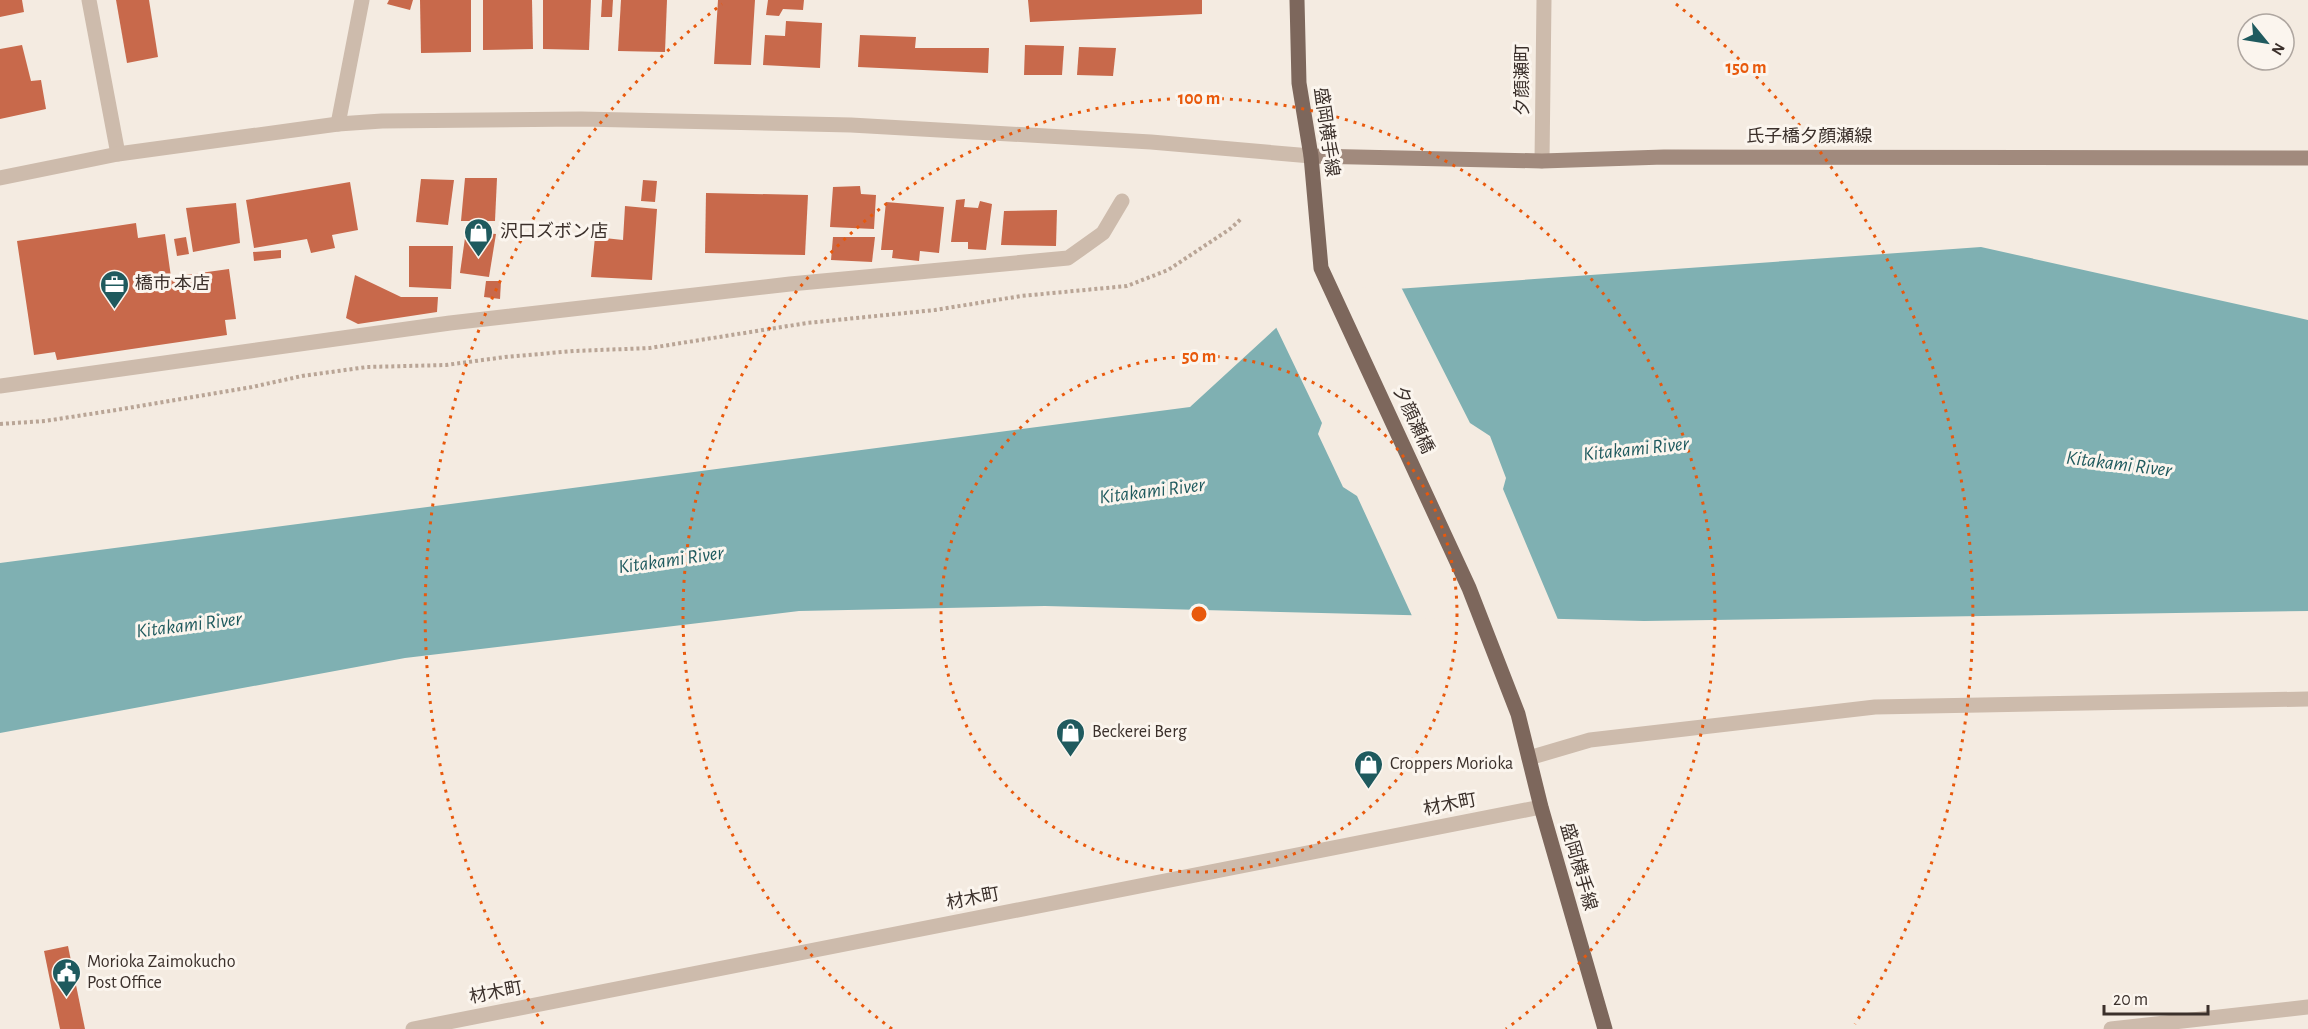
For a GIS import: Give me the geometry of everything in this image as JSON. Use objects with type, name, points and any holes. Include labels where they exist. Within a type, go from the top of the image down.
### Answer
[{"type":"main road","name":"盛岡横手線","points":[[1297,0],[1299,83],[1311,156],[1321,268],[1469,588],[1518,714],[1541,807],[1605,1029]]},
{"type":"main road","name":"氏子橋夕顔瀬線","points":[[1311,156],[1542,161],[1664,157],[2308,158]]},
{"type":"street","points":[[89,0],[117,154]]},
{"type":"street","points":[[338,124],[362,0]]},
{"type":"street","name":"夕顔瀬町","points":[[1542,161],[1544,0]]},
{"type":"street","points":[[0,178],[117,154],[338,124],[382,121],[581,119],[851,125],[1151,142],[1311,156]]},
{"type":"street","points":[[0,386],[450,323],[790,284],[1068,258],[1103,233],[1122,201]]},
{"type":"street","points":[[1529,758],[1590,740],[1875,707],[2308,699]]},
{"type":"street","name":"材木町","points":[[413,1029],[448,1026],[1541,807]]},
{"type":"street","points":[[2110,1029],[2308,1007]]},
{"type":"path","points":[[0,424],[45,421],[116,410],[252,387],[302,376],[367,367],[446,365],[574,351],[650,348],[807,324],[934,310],[1021,296],[1126,286],[1168,270],[1230,229],[1242,218]]},
{"type":"water","name":"Kitakami River","points":[[1981,247],[2308,320],[2308,611],[1644,621],[1045,606],[799,611],[405,658],[0,733],[0,563],[1190,407],[1312,295]]},
{"type":"pier","points":[[1400,285],[1470,423],[1490,436],[1506,478],[1503,489],[1559,622],[1413,618],[1357,496],[1343,487],[1318,434],[1322,423],[1275,325],[1311,292]]},
{"type":"building","points":[[0,0],[22,0],[24,12],[0,17]]},
{"type":"building","points":[[116,0],[149,0],[158,57],[127,63]]},
{"type":"building","points":[[389,0],[413,0],[410,10],[387,4]]},
{"type":"building","points":[[420,0],[471,0],[471,52],[421,53]]},
{"type":"building","points":[[483,0],[532,0],[533,49],[483,50]]},
{"type":"building","points":[[543,0],[591,0],[589,50],[543,49]]},
{"type":"building","points":[[602,0],[613,0],[612,17],[601,17]]},
{"type":"building","points":[[621,0],[667,0],[665,52],[618,51]]},
{"type":"building","points":[[718,0],[755,0],[751,65],[714,64]]},
{"type":"building","points":[[768,0],[804,0],[803,10],[783,9],[779,16],[766,15]]},
{"type":"building","points":[[1028,0],[1202,0],[1202,14],[1030,22]]},
{"type":"building","points":[[786,21],[822,23],[820,68],[763,65],[765,35],[785,36]]},
{"type":"building","points":[[860,35],[916,37],[915,48],[989,48],[988,73],[858,67]]},
{"type":"building","points":[[22,45],[31,81],[41,80],[46,109],[0,119],[0,49]]},
{"type":"building","points":[[1025,45],[1064,46],[1062,75],[1024,75]]},
{"type":"building","points":[[1079,47],[1116,48],[1113,76],[1077,75]]},
{"type":"building","points":[[465,178],[497,178],[495,221],[461,221]]},
{"type":"building","points":[[421,179],[454,180],[448,225],[416,222]]},
{"type":"building","points":[[643,180],[657,181],[655,202],[641,201]]},
{"type":"building","points":[[350,182],[358,230],[332,235],[335,248],[311,253],[307,239],[254,248],[246,200]]},
{"type":"building","points":[[860,186],[861,194],[876,195],[874,229],[830,227],[833,187]]},
{"type":"building","points":[[706,193],[808,195],[805,255],[705,253]]},
{"type":"building","points":[[965,199],[964,207],[978,208],[980,201],[992,204],[986,250],[968,249],[968,242],[951,242],[956,200]]},
{"type":"building","points":[[886,202],[944,207],[939,253],[920,251],[919,261],[892,258],[893,250],[881,250]]},
{"type":"building","points":[[236,203],[240,243],[193,252],[186,208]]},
{"type":"building","points":[[625,206],[657,209],[652,280],[591,277],[595,237],[623,240]]},
{"type":"building","points":[[1057,210],[1056,246],[1001,245],[1004,211]]},
{"type":"building","points":[[136,223],[138,238],[165,234],[171,277],[229,269],[236,319],[225,320],[227,335],[57,360],[55,352],[34,355],[17,241]]},
{"type":"building","points":[[466,231],[496,234],[489,277],[460,273]]},
{"type":"building","points":[[186,237],[189,254],[177,256],[174,239]]},
{"type":"building","points":[[833,237],[875,237],[872,262],[831,260]]},
{"type":"building","points":[[409,246],[453,246],[451,289],[409,287]]},
{"type":"building","points":[[281,250],[281,258],[254,261],[253,252]]},
{"type":"building","points":[[355,275],[401,297],[438,297],[437,312],[358,324],[346,318]]},
{"type":"building","points":[[486,281],[501,281],[500,299],[484,297]]},
{"type":"building","points":[[68,946],[85,1029],[60,1029],[44,951]]},
{"type":"place","name":"沢口ズボン店","points":[[479,258]]},
{"type":"place","name":"橋市 本店","points":[[114,310]]},
{"type":"place","name":"Beckerei Berg","points":[[1071,758]]},
{"type":"place","name":"Croppers Morioka","points":[[1369,790]]},
{"type":"place","name":"Morioka Zaimokucho Post Office","points":[[66,998]]}]
